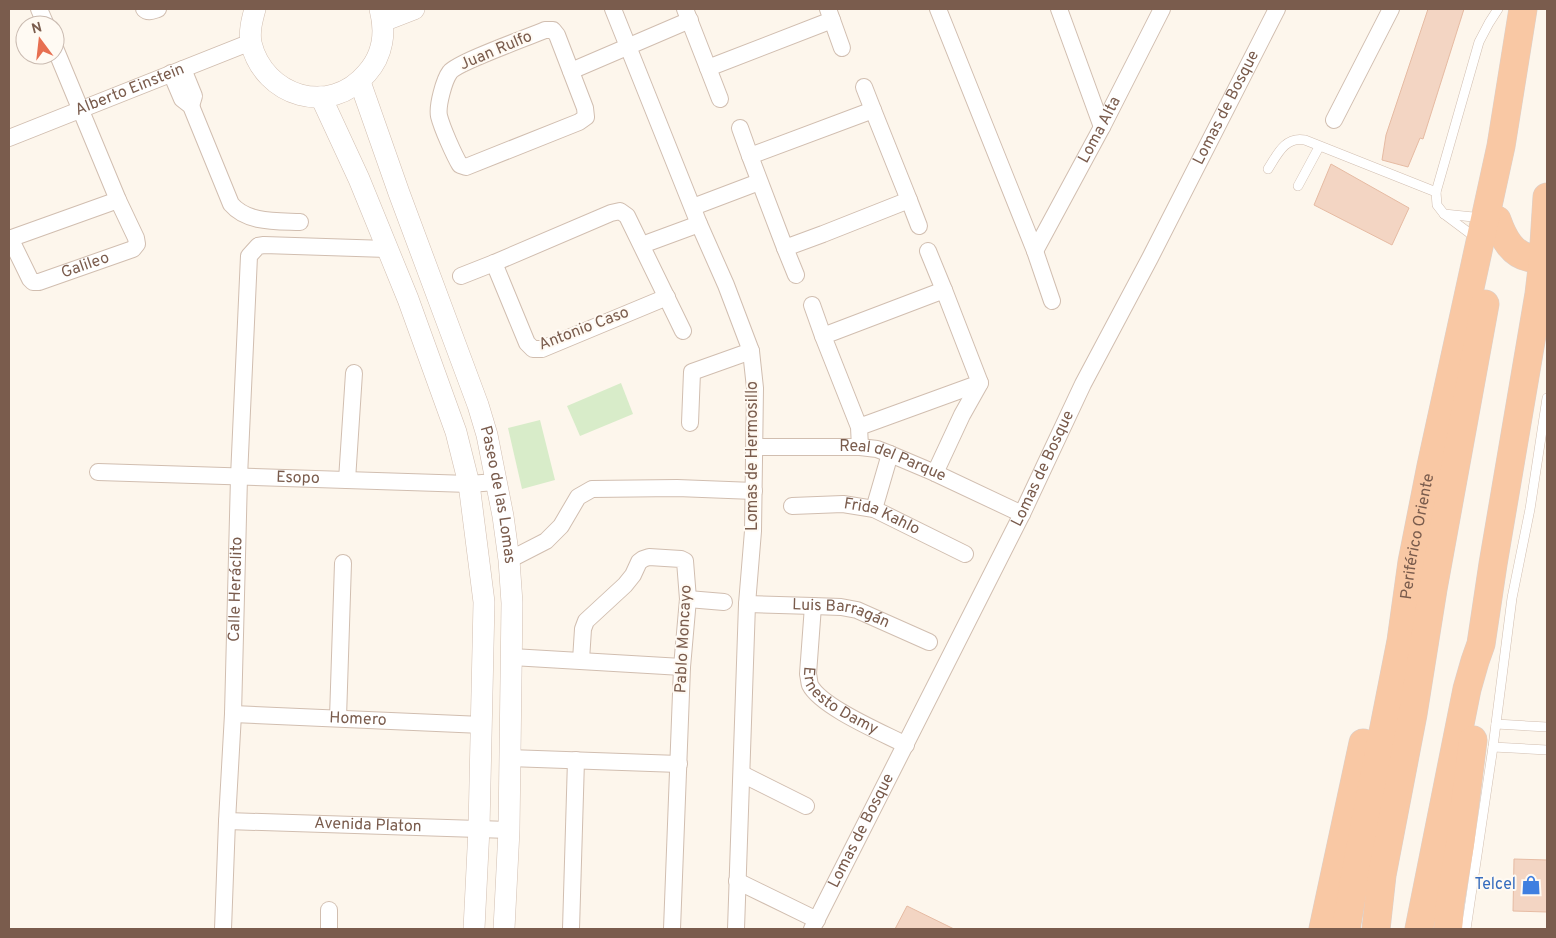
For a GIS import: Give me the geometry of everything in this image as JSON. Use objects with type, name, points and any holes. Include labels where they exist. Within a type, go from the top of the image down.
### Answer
[{"type":"highway","name":"Periférico Oriente","points":[[1346,929],[1401,641],[1412,562],[1431,466],[1487,227],[1523,9]]},
{"type":"highway","points":[[1448,929],[1471,762],[1481,644],[1493,564],[1543,303],[1547,197]]},
{"type":"highway","points":[[1376,929],[1382,875],[1413,714],[1433,589],[1480,333],[1487,227],[1502,234],[1512,249],[1524,258],[1545,258]]},
{"type":"highway","points":[[1323,929],[1351,796],[1388,637],[1402,581],[1406,570],[1412,562]]},
{"type":"highway","points":[[1419,929],[1467,689],[1481,644]]},
{"type":"street","points":[[144,9],[150,12],[158,9]]},
{"type":"street","points":[[255,9],[251,23],[251,42],[259,65],[275,83],[297,94],[321,97],[335,95],[348,90],[360,82],[374,65],[383,44],[381,15],[414,9]]},
{"type":"street","name":"Lomas de Hermosillo","points":[[613,9],[699,224],[726,285],[751,352],[755,388],[753,531],[747,604],[742,774],[736,881],[736,929]]},
{"type":"street","points":[[938,9],[1035,251],[1052,301]]},
{"type":"street","points":[[1059,9],[1102,127]]},
{"type":"street","name":"Loma Alta","points":[[1035,251],[1102,127],[1162,9]]},
{"type":"street","name":"Lomas de Bosque","points":[[814,925],[1022,514],[1083,384],[1150,258],[1277,9]]},
{"type":"street","points":[[1334,120],[1391,9]]},
{"type":"street","points":[[571,71],[628,47],[687,14],[720,99]]},
{"type":"street","points":[[708,68],[830,14],[842,48]]},
{"type":"street","name":"Juan Rulfo","points":[[545,30],[553,30],[557,35],[571,71],[585,108],[586,117],[579,122],[466,167],[460,165],[438,115],[444,83],[451,70],[545,30]]},
{"type":"street","name":"Alberto Einstein","points":[[9,138],[251,42]]},
{"type":"street","name":"Galileo","points":[[62,65],[137,244],[133,249],[39,282],[33,282],[30,279],[10,238],[118,200]]},
{"type":"street","points":[[177,71],[182,98],[191,106],[231,204],[238,212],[247,216],[270,221],[300,222]]},
{"type":"street","name":"Paseo de las Lomas","points":[[360,82],[478,405],[487,435],[496,482],[509,560],[512,603],[509,830],[504,929]]},
{"type":"street","points":[[864,87],[919,226]]},
{"type":"street","name":"Paseo de las Lomas","points":[[321,97],[359,179],[397,274],[456,432],[469,484],[484,602],[480,828],[474,929]]},
{"type":"street","points":[[750,156],[873,110]]},
{"type":"street","points":[[740,128],[796,275]]},
{"type":"street","points":[[693,207],[760,182]]},
{"type":"street","points":[[785,248],[909,200]]},
{"type":"street","points":[[461,276],[611,213],[620,211],[627,216],[683,331]]},
{"type":"street","points":[[642,245],[699,224]]},
{"type":"street","name":"Calle Heráclito","points":[[224,929],[226,820],[233,714],[239,478],[249,256],[258,246],[264,245],[387,249]]},
{"type":"street","points":[[928,251],[980,383]]},
{"type":"street","points":[[397,274],[425,262]]},
{"type":"street","name":"Antonio Caso","points":[[494,263],[527,343],[533,349],[542,349],[667,297]]},
{"type":"street","points":[[823,336],[944,290]]},
{"type":"street","points":[[812,305],[859,427],[860,447]]},
{"type":"street","points":[[690,423],[692,372],[751,352]]},
{"type":"street","points":[[347,480],[354,373]]},
{"type":"street","points":[[859,427],[980,383]]},
{"type":"street","points":[[935,473],[962,415],[980,383]]},
{"type":"street","name":"Real del Parque","points":[[755,447],[860,447],[877,449],[935,473],[1022,514]]},
{"type":"street","points":[[874,509],[890,454]]},
{"type":"street","name":"Esopo","points":[[98,472],[469,484],[496,482]]},
{"type":"street","points":[[509,560],[546,541],[561,526],[578,497],[592,489],[678,488],[754,491]]},
{"type":"street","name":"Frida Kahlo","points":[[792,506],[843,504],[874,509],[965,554]]},
{"type":"street","name":"Pablo Moncayo","points":[[581,660],[583,629],[586,621],[625,585],[639,562],[649,557],[681,559],[685,562],[688,599],[682,667],[672,929]]},
{"type":"street","points":[[338,718],[343,563]]},
{"type":"street","points":[[688,599],[724,602]]},
{"type":"street","name":"Luis Barragán","points":[[747,604],[841,607],[857,610],[930,642]]},
{"type":"street","name":"Ernesto Damy","points":[[813,606],[808,674],[809,684],[822,699],[836,709],[906,745]]},
{"type":"street","points":[[512,657],[682,667]]},
{"type":"street","name":"Homero","points":[[233,714],[482,725]]},
{"type":"street","points":[[509,758],[679,764]]},
{"type":"street","points":[[571,929],[576,760]]},
{"type":"street","points":[[742,774],[806,806]]},
{"type":"street","name":"Avenida Platon","points":[[226,820],[509,830]]},
{"type":"street","points":[[736,881],[814,925]]},
{"type":"street","points":[[329,910],[329,929]]},
{"type":"lane","points":[[1487,227],[1444,214],[1437,205],[1436,192],[1479,42],[1498,9]]},
{"type":"lane","points":[[1268,169],[1283,146],[1288,142],[1300,139],[1436,192]]},
{"type":"lane","points":[[1298,186],[1319,147]]},
{"type":"lane","points":[[1444,214],[1487,227]]},
{"type":"lane","points":[[1466,929],[1493,747],[1512,598],[1530,510],[1547,398]]},
{"type":"lane","points":[[1496,724],[1547,727]]},
{"type":"lane","points":[[1493,747],[1547,750]]},
{"type":"green space","points":[[621,383],[633,414],[580,436],[567,406]]},
{"type":"green space","points":[[540,420],[555,480],[522,489],[508,428]]},
{"type":"building","points":[[1428,9],[1464,9],[1423,139],[1420,138],[1408,167],[1382,160],[1386,135]]},
{"type":"building","points":[[1331,164],[1409,208],[1392,245],[1314,205]]},
{"type":"building","name":"Telcel","points":[[1514,859],[1547,860],[1547,912],[1513,911]]},
{"type":"building","points":[[907,906],[954,929],[895,929]]},
{"type":"place","name":"Telcel","points":[[1531,885]]}]
